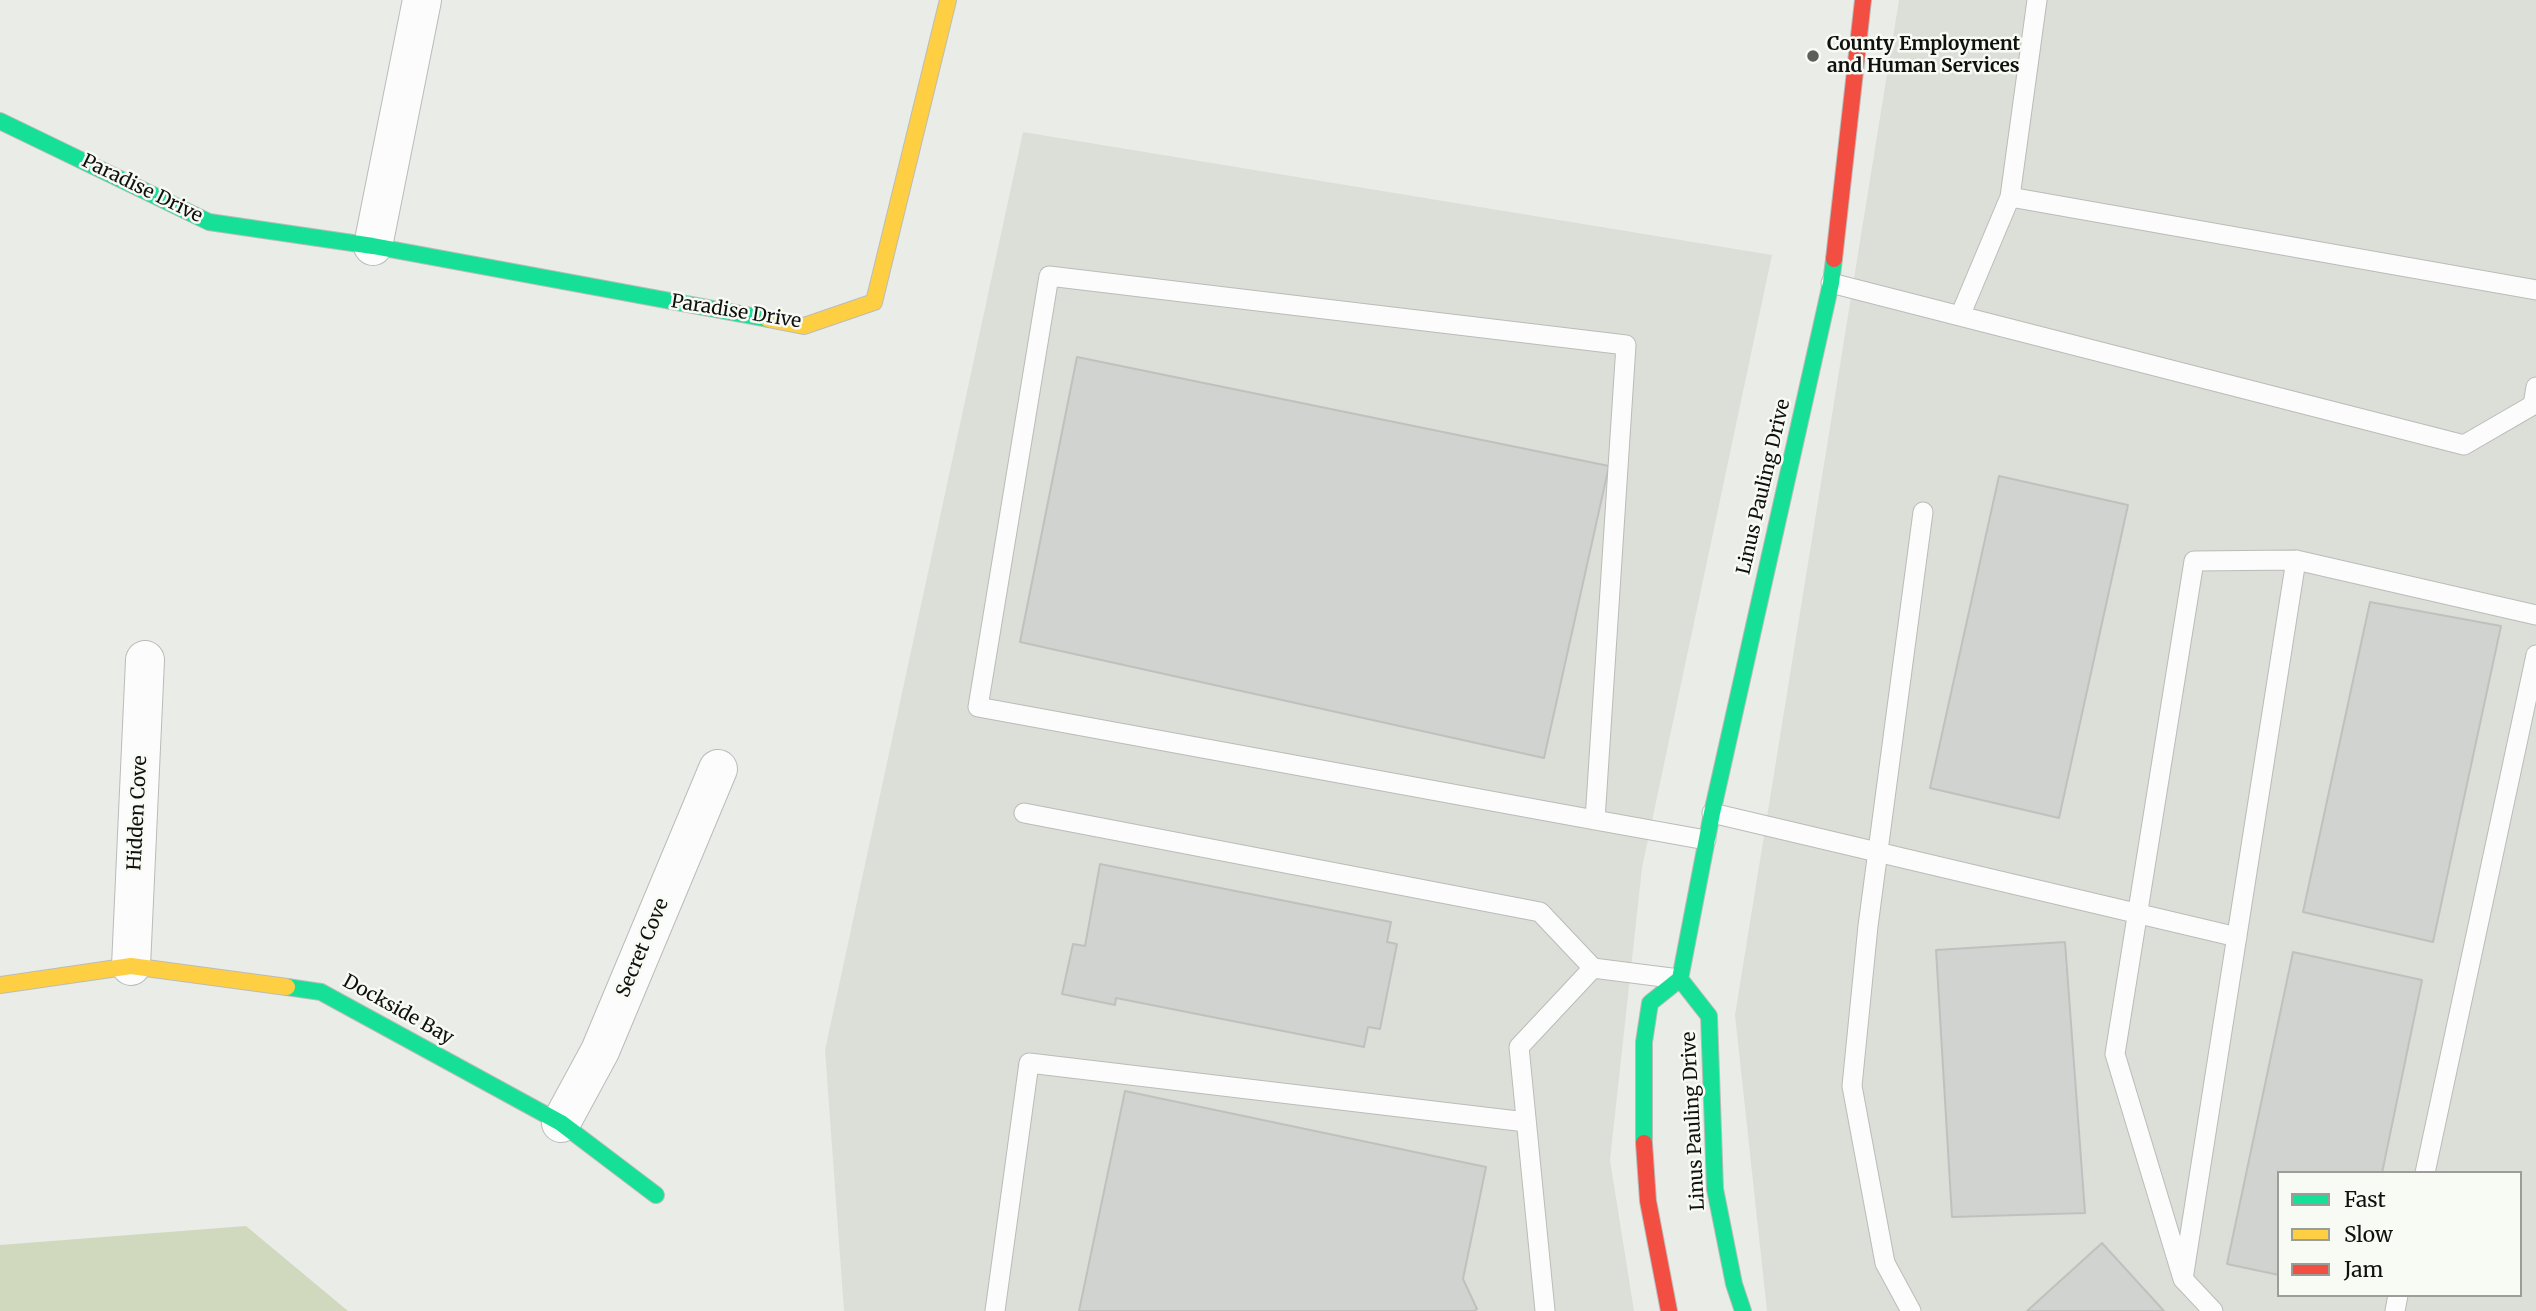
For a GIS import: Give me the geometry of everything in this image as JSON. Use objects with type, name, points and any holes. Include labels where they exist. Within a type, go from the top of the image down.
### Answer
[{"type":"street","points":[[373,246],[422,0]]},
{"type":"street","name":"Paradise Drive","points":[[0,121],[209,222],[373,246],[804,326],[874,302],[948,0]]},
{"type":"street","name":"Linus Pauling Drive","points":[[1743,1311],[1734,1284],[1715,1189],[1709,1016],[1680,979],[1706,840],[1832,283],[1863,0]]},
{"type":"street","name":"Hidden Cove","points":[[131,966],[145,660]]},
{"type":"street","name":"Secret Cove","points":[[561,1122],[600,1051],[718,769]]},
{"type":"street","name":"Dockside Bay","points":[[0,985],[131,966],[321,992],[561,1122],[656,1195]]},
{"type":"street","points":[[1669,1311],[1648,1201],[1644,1149],[1644,1042],[1650,1003],[1680,979]]},
{"type":"lane","points":[[1959,316],[2010,197],[2037,0]]},
{"type":"lane","points":[[2010,197],[2536,290]]},
{"type":"lane","points":[[1595,820],[1626,345],[1049,276],[978,707],[1595,820],[1706,840]]},
{"type":"lane","points":[[1832,283],[2464,445],[2533,405],[2536,387]]},
{"type":"lane","points":[[1910,1311],[1885,1263],[1852,1086],[1878,851],[1923,512]]},
{"type":"lane","points":[[2213,1311],[2183,1279],[2115,1054],[2194,561],[2296,560],[2536,615]]},
{"type":"lane","points":[[2183,1279],[2296,560]]},
{"type":"lane","points":[[2425,1171],[2536,655]]},
{"type":"lane","points":[[1024,813],[1539,912],[1593,968],[1680,979]]},
{"type":"lane","points":[[1712,813],[2237,937]]},
{"type":"lane","points":[[1545,1311],[1519,1047],[1593,968]]},
{"type":"lane","points":[[995,1311],[1029,1063],[1527,1122]]},
{"type":"shaded area","points":[[1899,0],[2536,0],[2536,1311],[1767,1311],[1735,1015]]},
{"type":"shaded area","points":[[1023,132],[1772,255],[1642,868],[1610,1160],[1634,1311],[844,1311],[825,1050]]},
{"type":"green space","points":[[246,1226],[348,1311],[0,1311],[0,1245]]},
{"type":"building","points":[[1077,357],[1609,466],[1544,758],[1020,642]]},
{"type":"building","points":[[1999,476],[2128,505],[2059,818],[1930,788]]},
{"type":"building","points":[[2370,602],[2501,626],[2433,942],[2303,912]]},
{"type":"building","points":[[1100,864],[1391,922],[1387,942],[1397,944],[1380,1029],[1368,1027],[1364,1047],[1116,998],[1115,1005],[1062,994],[1073,944],[1085,946]]},
{"type":"building","points":[[2065,942],[2085,1213],[1952,1217],[1936,950]]},
{"type":"building","points":[[2293,952],[2422,980],[2382,1171],[2277,1171],[2277,1275],[2227,1264]]},
{"type":"building","points":[[1125,1091],[1486,1167],[1463,1279],[1477,1309],[1079,1311]]},
{"type":"building","points":[[2102,1243],[2164,1311],[2027,1311]]},
{"type":"traffic: fast","points":[[0,121],[209,222],[373,246],[768,319]]},
{"type":"traffic: fast","points":[[1644,1143],[1644,1042],[1650,1003],[1680,979],[1712,813],[1831,283],[1834,259]]},
{"type":"traffic: fast","points":[[1680,979],[1709,1016],[1715,1189],[1734,1284],[1743,1311]]},
{"type":"traffic: fast","points":[[287,987],[321,992],[561,1123],[656,1195]]},
{"type":"traffic: slow","points":[[768,319],[804,326],[874,302],[948,0]]},
{"type":"traffic: slow","points":[[0,985],[131,966],[287,987]]},
{"type":"traffic: jam","points":[[1834,259],[1863,0]]},
{"type":"traffic: jam","points":[[1644,1143],[1648,1201],[1669,1311]]},
{"type":"place","name":"County Employment and Human Services","points":[[1813,56]]}]
